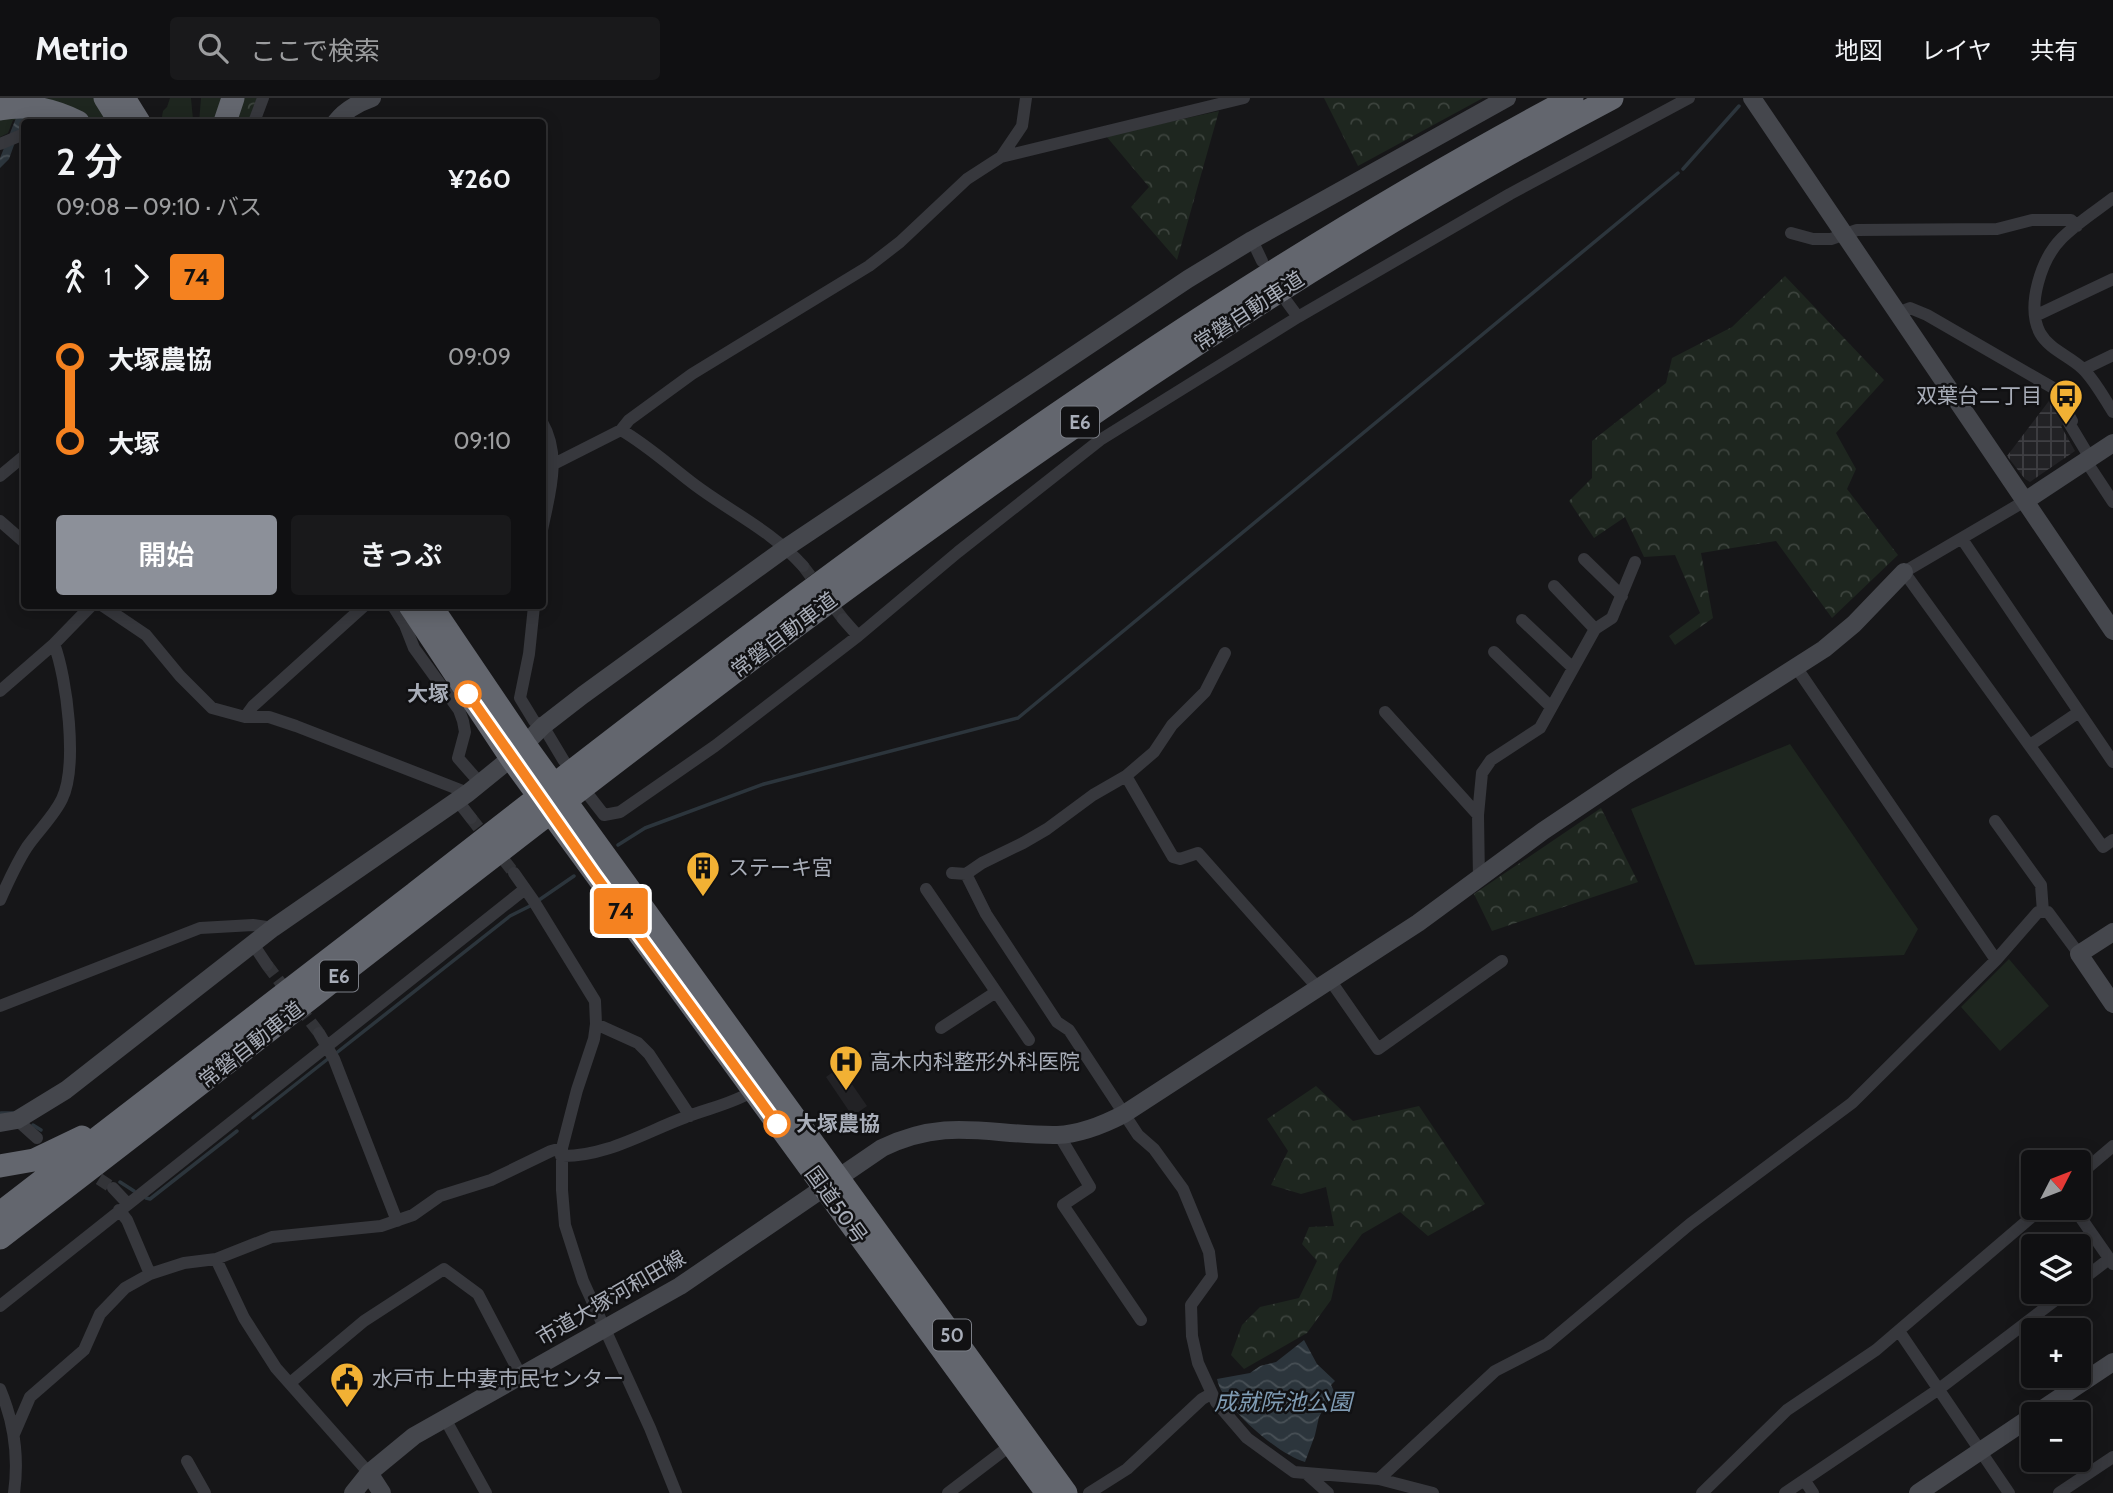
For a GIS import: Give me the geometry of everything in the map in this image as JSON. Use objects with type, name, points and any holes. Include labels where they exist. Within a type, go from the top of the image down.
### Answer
[{"type":"highway","points":[[105,98],[118,119]]},
{"type":"highway","points":[[124,98],[137,119]]},
{"type":"highway","points":[[226,119],[233,98]]},
{"type":"highway","name":"常磐自動車道","points":[[0,1238],[142,1130],[817,584],[1115,372],[1250,285],[1380,206],[1572,98]]},
{"type":"highway","name":"常磐自動車道","points":[[574,781],[1125,390],[1391,222],[1612,98]]},
{"type":"highway","points":[[0,109],[38,108],[71,119]]},
{"type":"highway","name":"国道50号","points":[[412,609],[830,1182],[1066,1493]]},
{"type":"highway","name":"国道50号","points":[[433,609],[518,751],[753,1091],[830,1182],[1046,1493]]},
{"type":"highway","name":"常磐自動車道","points":[[0,1213],[334,955],[530,815]]},
{"type":"highway","points":[[0,1166],[34,1160],[80,1138],[334,955]]},
{"type":"highway","points":[[0,1252],[142,1130]]},
{"type":"street","points":[[255,119],[263,98]]},
{"type":"street","points":[[338,119],[359,102],[372,98]]},
{"type":"street","points":[[1001,157],[1022,126],[1026,98]]},
{"type":"street","points":[[548,466],[621,430],[629,420],[692,374],[869,266],[900,242],[967,179],[1001,157],[1244,98]]},
{"type":"street","points":[[9,1122],[66,1090],[273,928],[468,792],[518,751],[543,726],[786,547],[1188,279],[1252,240],[1507,98]]},
{"type":"street","points":[[534,609],[529,654],[520,698],[534,720],[543,726],[574,781],[604,815],[620,813],[715,746],[858,636],[958,552],[1100,440],[1298,317],[1510,194],[1689,98]]},
{"type":"street","points":[[1752,98],[2113,631]]},
{"type":"street","points":[[0,144],[21,135]]},
{"type":"street","points":[[2113,198],[2053,248],[2036,287],[2034,303],[2040,334],[2084,369],[2113,412]]},
{"type":"street","points":[[1791,233],[1813,239],[1831,239],[1857,230],[1997,229],[2032,220],[2071,219],[2077,226]]},
{"type":"street","points":[[1252,240],[1262,261]]},
{"type":"street","points":[[2035,316],[2113,279]]},
{"type":"street","points":[[1287,302],[1298,317]]},
{"type":"street","points":[[1897,313],[1910,307],[1927,315],[2056,389],[2072,421],[2069,423],[2113,502]]},
{"type":"street","points":[[2084,369],[2113,355]]},
{"type":"street","points":[[621,430],[636,438],[696,486],[786,547],[803,566]]},
{"type":"street","points":[[546,432],[553,450],[546,487]]},
{"type":"street","points":[[2113,443],[2025,501],[1903,572],[2103,847],[2113,840]]},
{"type":"street","points":[[0,476],[21,458]]},
{"type":"street","points":[[0,522],[21,540]]},
{"type":"street","points":[[1962,539],[2113,762]]},
{"type":"street","points":[[1584,559],[1622,596]]},
{"type":"street","points":[[1479,880],[1478,815],[1482,773],[1491,760],[1540,728],[1595,629],[1612,618],[1635,562]]},
{"type":"street","name":"市道大塚河和田線","points":[[353,1493],[369,1473],[395,1450],[444,1418],[604,1330],[714,1264],[882,1148],[918,1134],[969,1128],[1059,1135],[1085,1130],[1124,1114],[1479,880],[1543,831],[1625,776],[1825,649],[1854,624],[1903,572]]},
{"type":"street","points":[[1554,586],[1595,629]]},
{"type":"street","points":[[0,691],[54,644],[88,609]]},
{"type":"street","points":[[107,609],[146,635],[180,676],[212,708],[245,717],[269,717],[468,792]]},
{"type":"street","points":[[245,717],[253,706],[361,609]]},
{"type":"street","points":[[395,609],[414,648],[458,710],[465,732],[458,758],[468,792],[471,818]]},
{"type":"street","points":[[843,619],[858,636]]},
{"type":"street","points":[[1522,620],[1573,668]]},
{"type":"street","points":[[0,900],[26,849],[61,801],[66,789],[70,725],[54,644]]},
{"type":"street","points":[[1494,652],[1551,707]]},
{"type":"street","points":[[952,873],[967,874],[1047,829],[1093,795],[1126,776],[1154,752],[1172,725],[1205,692],[1225,653]]},
{"type":"street","points":[[1796,667],[1996,960]]},
{"type":"street","points":[[1385,712],[1478,815]]},
{"type":"street","points":[[2030,745],[2079,712]]},
{"type":"street","points":[[1126,776],[1173,856],[1180,859],[1198,853],[1324,984],[1378,1049],[1502,961]]},
{"type":"street","points":[[1995,821],[2041,885],[2043,912]]},
{"type":"street","points":[[514,873],[595,1000],[596,1024],[562,1152],[565,1225],[583,1281],[650,1428],[676,1493]]},
{"type":"street","points":[[967,874],[986,914],[1057,1022],[1069,1030],[1138,1135],[1154,1149],[1183,1189],[1209,1252],[1212,1276],[1191,1305],[1192,1336],[1198,1363],[1216,1402],[1247,1438],[1294,1472],[1379,1479],[1433,1493]]},
{"type":"street","points":[[926,889],[1029,1040]]},
{"type":"street","points":[[0,1306],[525,890]]},
{"type":"street","points":[[1379,1479],[1495,1371],[1547,1343],[1690,1224],[1852,1103],[1996,960],[2038,912],[2048,912],[2113,1004]]},
{"type":"street","points":[[0,1006],[200,928],[253,925],[273,928]]},
{"type":"street","points":[[2079,954],[2113,932]]},
{"type":"street","points":[[253,944],[267,965]]},
{"type":"street","points":[[941,1028],[996,992]]},
{"type":"street","points":[[596,1024],[638,1043],[649,1054],[690,1115]]},
{"type":"street","points":[[319,1034],[328,1045],[397,1221]]},
{"type":"street","points":[[14,1434],[27,1400],[84,1350],[100,1314],[125,1288],[150,1274],[184,1263],[216,1259],[272,1237],[381,1226],[413,1215],[440,1196],[491,1180],[551,1151],[590,1155],[608,1150],[690,1115],[739,1100],[753,1091]]},
{"type":"street","points":[[9,1122],[37,1138]]},
{"type":"street","points":[[1059,1135],[1090,1186],[1063,1206],[1141,1320]]},
{"type":"street","points":[[2091,1165],[2113,1146]]},
{"type":"street","points":[[113,1188],[124,1207],[150,1274]]},
{"type":"street","points":[[1702,1493],[1787,1410],[1876,1350],[2028,1220]]},
{"type":"street","points":[[2082,1220],[2111,1261],[2091,1274]]},
{"type":"street","points":[[216,1259],[244,1318],[275,1368],[369,1473],[382,1493]]},
{"type":"street","points":[[290,1383],[365,1321],[444,1269],[478,1294],[520,1371]]},
{"type":"street","points":[[1785,1493],[1939,1389],[2050,1304]]},
{"type":"street","points":[[1899,1331],[2009,1493]]},
{"type":"street","points":[[2053,1402],[2113,1362]]},
{"type":"street","points":[[0,1390],[14,1434],[17,1462],[14,1493]]},
{"type":"street","points":[[1089,1493],[1127,1469],[1185,1414],[1211,1394]]},
{"type":"street","points":[[444,1418],[486,1493]]},
{"type":"street","points":[[1918,1493],[2021,1424]]},
{"type":"street","points":[[948,1493],[1011,1445]]},
{"type":"street","points":[[2059,1493],[2113,1457]]},
{"type":"street","points":[[187,1461],[205,1493]]},
{"type":"street","points":[[1308,1475],[1328,1493]]},
{"type":"street","points":[[1805,1481],[1814,1493]]},
{"type":"shaded area","points":[[2055,393],[2069,420],[2061,426],[2075,451],[2030,482],[2007,456]]},
{"type":"shaded area","name":"高木内科整形外科医院","points":[[840,1067],[867,1106],[850,1118],[847,1113],[849,1111],[826,1077]]},
{"type":"green space","points":[[0,98],[94,98],[107,119],[86,119],[79,114]]},
{"type":"green space","points":[[170,98],[191,98],[193,119],[162,119]]},
{"type":"green space","points":[[201,98],[226,98],[218,119],[199,119]]},
{"type":"green space","points":[[240,98],[257,98],[249,119],[232,119]]},
{"type":"green space","points":[[1324,98],[1483,98],[1358,166]]},
{"type":"green space","points":[[1219,111],[1177,260],[1131,207],[1149,187],[1106,136]]},
{"type":"green space","points":[[10,114],[44,119],[13,120],[8,133],[0,137],[0,116]]},
{"type":"green space","points":[[1785,276],[1884,380],[1836,433],[1856,469],[1847,489],[1898,555],[1832,618],[1776,541],[1701,553],[1713,618],[1675,645],[1669,636],[1700,613],[1675,555],[1644,557],[1625,517],[1594,538],[1569,501],[1592,478],[1592,441],[1666,383],[1672,358],[1732,327]]},
{"type":"green space","points":[[1790,744],[1918,929],[1904,955],[1695,965],[1631,809]]},
{"type":"green space","points":[[1601,808],[1638,882],[1492,931],[1474,894]]},
{"type":"green space","points":[[2009,959],[2049,1006],[2000,1051],[1961,1007]]},
{"type":"green space","points":[[1316,1086],[1353,1121],[1419,1106],[1485,1204],[1428,1236],[1400,1212],[1362,1234],[1339,1265],[1331,1300],[1307,1333],[1244,1369],[1231,1355],[1242,1325],[1260,1307],[1299,1298],[1317,1261],[1302,1244],[1309,1227],[1334,1226],[1326,1187],[1301,1194],[1271,1185],[1288,1151],[1267,1119]]},
{"type":"water","points":[[24,98],[31,98],[23,119],[21,119],[9,159],[0,168],[0,158]]},
{"type":"water","name":"成就院池公園","points":[[1304,1340],[1317,1364],[1335,1381],[1331,1385],[1334,1391],[1319,1417],[1305,1462],[1281,1450],[1240,1416],[1229,1403],[1217,1379],[1250,1373],[1260,1366],[1276,1362]]},
{"type":"waterway","points":[[1683,169],[1739,106]]},
{"type":"waterway","points":[[618,845],[645,828],[764,784],[1018,718],[1678,173]]},
{"type":"waterway","points":[[539,900],[574,876]]},
{"type":"waterway","points":[[335,1054],[510,916],[530,906]]},
{"type":"waterway","points":[[253,1118],[329,1058]]},
{"type":"waterway","points":[[1,1113],[15,1113]]},
{"type":"waterway","points":[[33,1125],[41,1130]]},
{"type":"waterway","points":[[146,1198],[150,1199],[237,1131]]},
{"type":"waterway","points":[[120,1182],[134,1191]]},
{"type":"tunnel","points":[[803,566],[843,619]]},
{"type":"tunnel","points":[[471,818],[514,873]]},
{"type":"tunnel","points":[[267,965],[319,1033]]},
{"type":"tunnel","points":[[84,1169],[113,1188]]},
{"type":"bus line","name":"74","points":[[468,694],[595,875],[777,1124]]},
{"type":"place","name":"双葉台二丁目","points":[[2066,426]]},
{"type":"place","name":"大塚","points":[[468,694]]},
{"type":"place","name":"ステーキ宮","points":[[703,898]]},
{"type":"place","name":"高木内科整形外科医院","points":[[846,1092]]},
{"type":"place","name":"大塚農協","points":[[777,1124]]},
{"type":"place","name":"水戸市上中妻市民センター","points":[[347,1409]]}]
